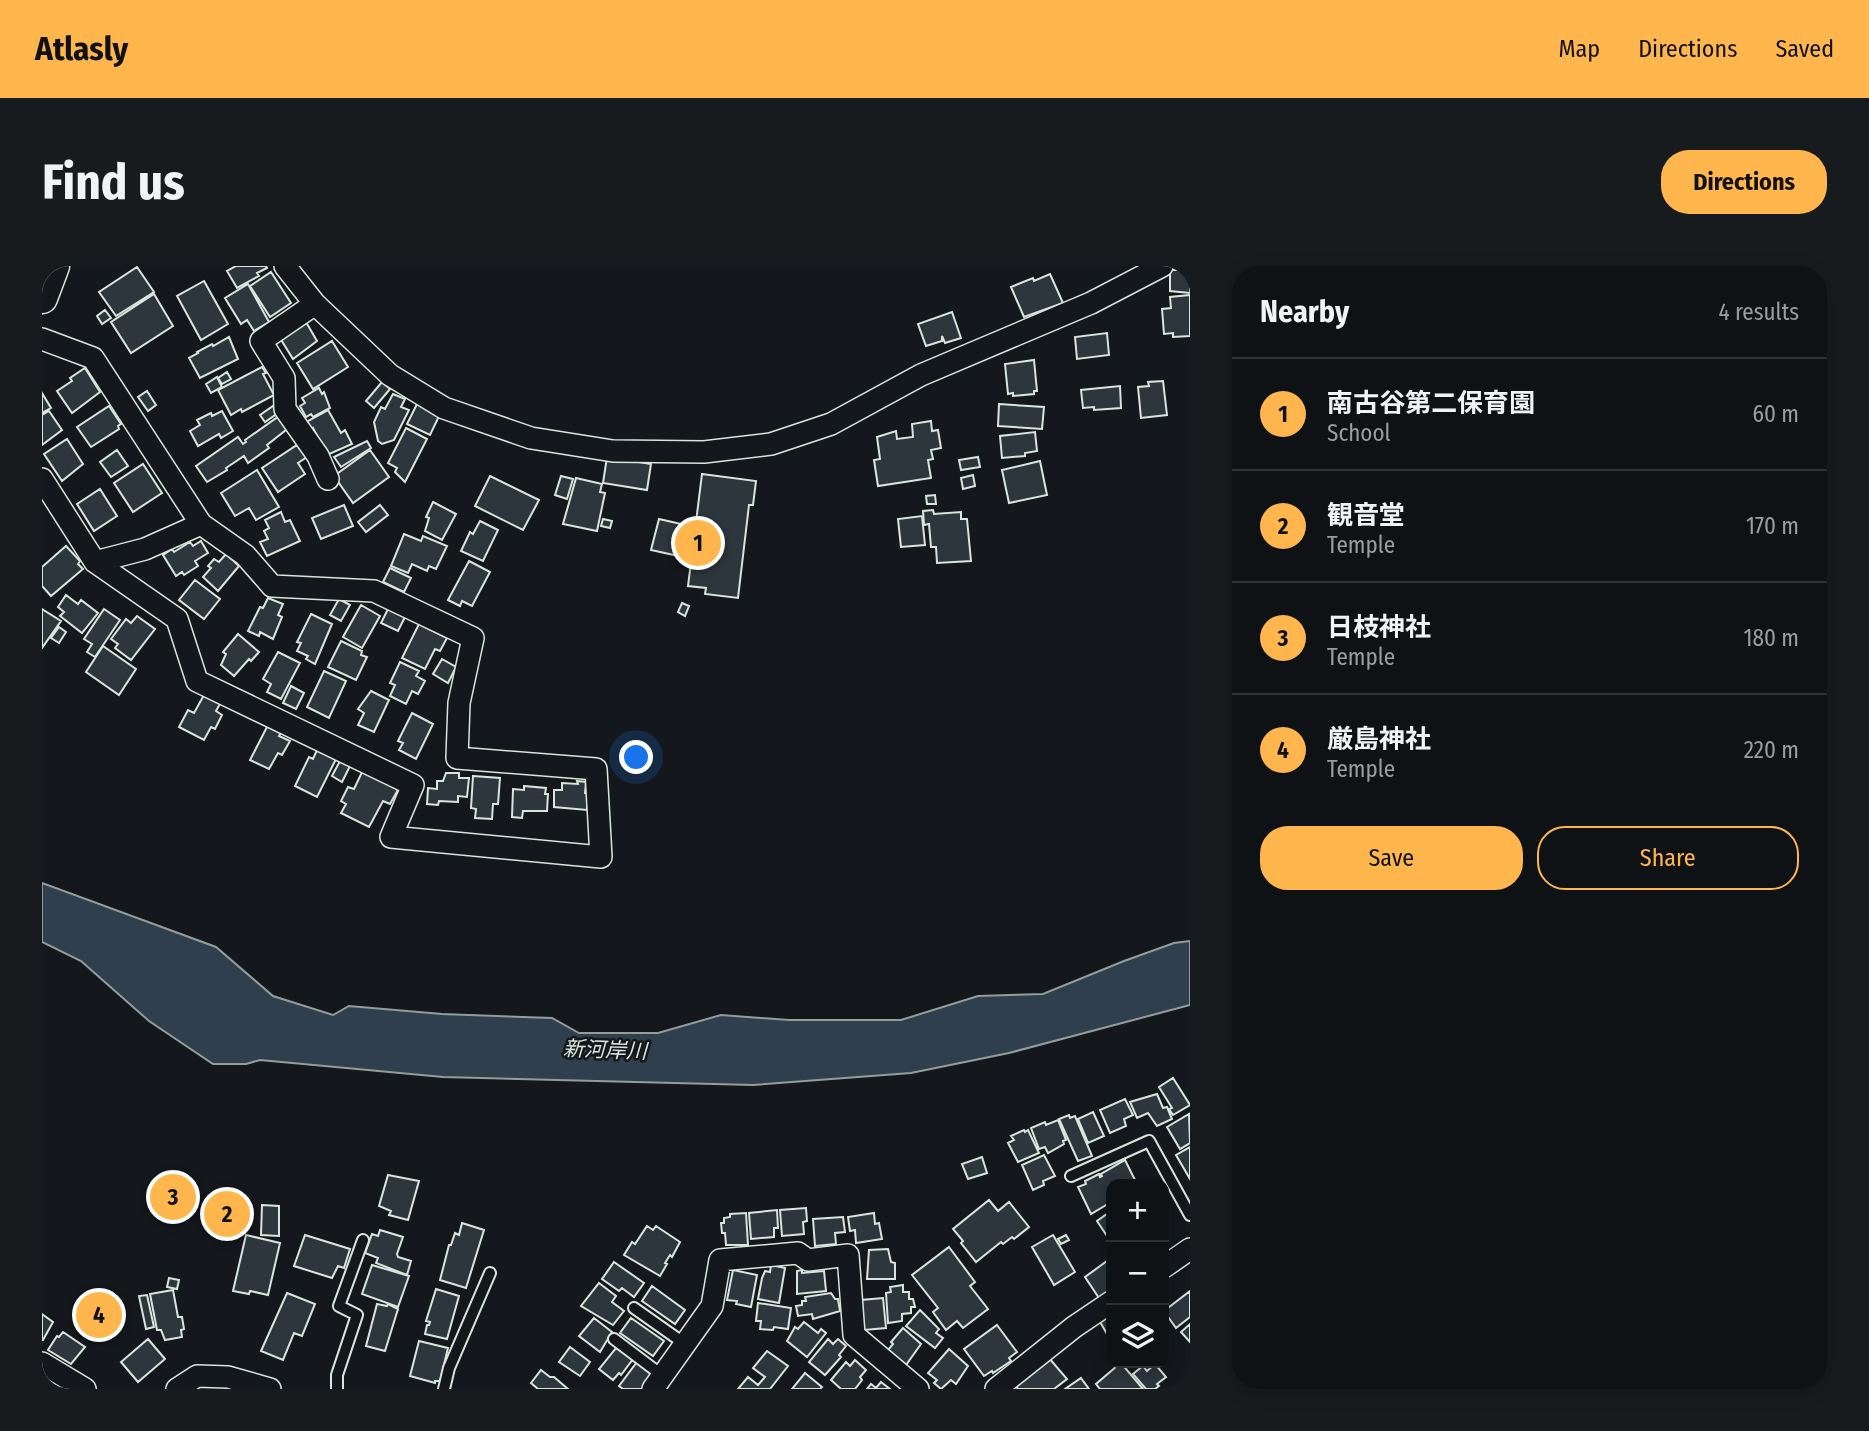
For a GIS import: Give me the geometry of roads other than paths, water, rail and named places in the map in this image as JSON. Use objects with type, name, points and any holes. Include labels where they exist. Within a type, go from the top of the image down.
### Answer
[{"type":"main road","points":[[42,298],[54,266]]},
{"type":"street","points":[[285,266],[315,304],[390,375],[444,408],[531,438],[613,451],[705,452],[771,444],[831,424],[921,376],[1091,303],[1128,273],[1162,266]]},
{"type":"street","points":[[315,304],[261,341],[284,378],[285,409],[318,456],[328,479]]},
{"type":"street","points":[[42,339],[93,358],[201,524],[246,555],[272,586],[374,591],[472,638],[458,703],[457,758],[596,769],[601,857],[391,836],[414,785],[197,681],[177,619],[96,562],[42,479]]},
{"type":"street","points":[[96,562],[145,549],[201,524]]},
{"type":"street","points":[[658,1382],[712,1306],[720,1260],[798,1253],[808,1260],[848,1255],[854,1335],[918,1389]]},
{"type":"street","points":[[1169,1264],[1188,1253]]},
{"type":"street","points":[[1001,1388],[1074,1327],[1108,1305]]},
{"type":"street","points":[[42,1363],[85,1389]]},
{"type":"street","points":[[177,1389],[197,1376],[270,1389]]},
{"type":"lane","points":[[1071,1176],[1149,1141],[1190,1214]]},
{"type":"lane","points":[[337,1389],[337,1375],[357,1315],[339,1306],[363,1240]]},
{"type":"lane","points":[[444,1389],[449,1368],[490,1273]]},
{"type":"lane","points":[[634,1308],[685,1344]]},
{"type":"lane","points":[[614,1339],[658,1382]]},
{"type":"water","name":"新河岸川","points":[[42,883],[216,947],[273,996],[333,1015],[349,1006],[442,1014],[552,1018],[579,1033],[658,1033],[721,1015],[789,1020],[901,1020],[978,996],[1043,994],[1124,961],[1174,943],[1190,941],[1190,1005],[1009,1053],[911,1073],[753,1085],[443,1077],[260,1060],[246,1064],[213,1064],[149,1021],[81,961],[42,942]]},
{"type":"place","name":"南古谷第二保育園","points":[[698,543]]},
{"type":"place","name":"日枝神社","points":[[173,1197]]},
{"type":"place","name":"観音堂","points":[[227,1214]]},
{"type":"place","name":"厳島神社","points":[[99,1315]]}]
